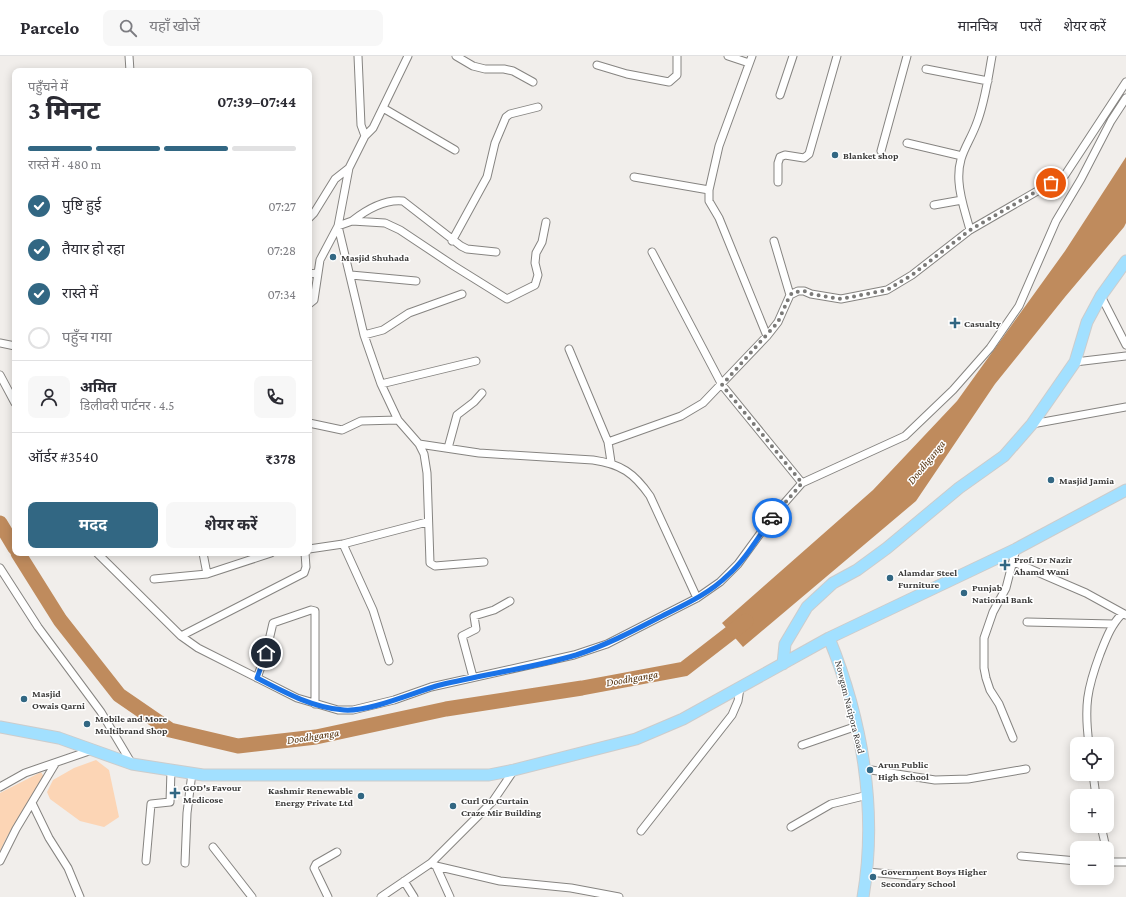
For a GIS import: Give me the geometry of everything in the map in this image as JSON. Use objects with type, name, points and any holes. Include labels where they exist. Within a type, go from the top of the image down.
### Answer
[{"type":"main road","points":[[782,664],[785,644],[807,607],[833,583],[869,561],[960,488],[1004,456],[1032,424],[1075,362],[1087,322],[1101,296],[1126,261]]},
{"type":"main road","points":[[0,727],[59,738],[132,764],[203,775],[489,775],[514,770],[636,739],[683,720],[829,638],[1016,549],[1126,490]]},
{"type":"main road","name":"Nowgam Natipora Road","points":[[829,638],[837,657],[857,726],[865,769],[868,795],[869,830],[867,872],[863,897]]},
{"type":"street","points":[[129,56],[130,68]]},
{"type":"street","points":[[358,56],[361,125],[365,136]]},
{"type":"street","points":[[312,302],[314,300],[320,260],[338,226],[349,168],[365,136],[373,128],[408,56]]},
{"type":"street","points":[[456,56],[473,66],[485,69],[504,69],[514,72],[533,82]]},
{"type":"street","points":[[596,65],[627,74],[669,82],[677,75],[677,56]]},
{"type":"street","points":[[728,56],[750,60],[719,146],[709,190],[709,200],[719,218],[767,336]]},
{"type":"street","points":[[780,95],[793,56]]},
{"type":"street","points":[[778,182],[778,163],[780,158],[785,155],[804,158],[808,154],[837,56]]},
{"type":"street","points":[[882,151],[907,56]]},
{"type":"street","points":[[970,230],[959,182],[962,156],[966,143],[976,125],[988,81],[992,56]]},
{"type":"street","points":[[926,70],[988,81]]},
{"type":"street","points":[[608,442],[682,416],[703,403],[722,385],[767,336],[778,322],[790,295],[798,291],[804,291],[811,294],[841,299],[887,290],[912,275],[970,230],[1065,175],[1126,82]]},
{"type":"street","points":[[100,556],[181,636],[198,648],[297,698],[338,710],[353,710],[473,677],[574,655],[606,644],[697,598],[729,575],[747,554],[773,516],[802,483],[905,436],[953,390],[990,348],[1019,306],[1056,221],[1111,121],[1126,98]]},
{"type":"street","points":[[452,241],[487,177],[495,143],[506,117],[510,114],[538,107]]},
{"type":"street","points":[[383,108],[455,150]]},
{"type":"street","points":[[907,143],[962,156]]},
{"type":"street","points":[[312,215],[335,179],[349,168]]},
{"type":"street","points":[[634,177],[709,190]]},
{"type":"street","points":[[338,226],[352,221],[368,209],[394,200],[403,201],[452,241],[467,249],[496,252]]},
{"type":"street","points":[[934,205],[962,200]]},
{"type":"street","points":[[352,221],[385,223],[400,230],[508,299],[535,285],[538,275],[536,253],[542,242],[546,222]]},
{"type":"street","points":[[338,226],[351,275],[364,335],[381,384],[398,420],[419,444],[424,454],[427,473],[428,559],[431,565],[435,566],[484,562]]},
{"type":"street","points":[[774,241],[790,295]]},
{"type":"street","points":[[652,252],[722,385],[802,483]]},
{"type":"street","points":[[312,274],[317,273]]},
{"type":"street","points":[[351,275],[416,281]]},
{"type":"street","points":[[364,335],[382,330],[409,313],[462,294]]},
{"type":"street","points":[[1101,296],[1126,346]]},
{"type":"street","points":[[0,344],[12,346]]},
{"type":"street","points":[[569,348],[608,442],[610,462]]},
{"type":"street","points":[[1075,362],[1126,356]]},
{"type":"street","points":[[381,384],[476,360]]},
{"type":"street","points":[[0,375],[12,397]]},
{"type":"street","points":[[448,448],[457,415],[482,394]]},
{"type":"street","points":[[1032,424],[1126,407]]},
{"type":"street","points":[[312,424],[342,430],[361,421],[398,420]]},
{"type":"street","points":[[419,444],[479,453],[610,462],[629,473],[641,484],[650,496],[697,598]]},
{"type":"street","points":[[312,549],[343,544],[427,522]]},
{"type":"street","points":[[343,544],[373,610],[389,661]]},
{"type":"street","points":[[1013,738],[999,704],[990,690],[984,668],[984,638],[988,625],[1006,588],[1014,562],[1016,549]]},
{"type":"street","points":[[204,556],[207,574]]},
{"type":"street","points":[[154,579],[207,574],[259,556]]},
{"type":"street","points":[[181,636],[304,573],[306,567],[305,556]]},
{"type":"street","points":[[1014,562],[1086,593],[1124,614],[1113,624],[1091,678],[1087,692],[1086,722],[1088,737]]},
{"type":"street","points":[[0,568],[38,627],[106,719],[132,764]]},
{"type":"street","points":[[473,677],[462,636],[476,629],[474,616],[494,610],[510,601]]},
{"type":"street","points":[[257,678],[266,653],[273,623],[311,610],[315,611],[315,704]]},
{"type":"street","points":[[1027,622],[1113,624]]},
{"type":"street","points":[[641,832],[732,715],[738,700],[740,688]]},
{"type":"street","points":[[802,745],[857,726]]},
{"type":"street","points":[[0,787],[25,773],[55,764],[92,750]]},
{"type":"street","points":[[0,860],[16,829],[55,764]]},
{"type":"street","points":[[865,769],[935,780],[968,779],[1026,769]]},
{"type":"street","points":[[146,861],[150,804],[170,802],[171,770]]},
{"type":"street","points":[[381,897],[433,864],[493,801],[514,770]]},
{"type":"street","points":[[185,863],[187,813],[192,773]]},
{"type":"street","points":[[791,827],[831,804],[868,795]]},
{"type":"street","points":[[32,803],[48,838],[68,868],[80,897]]},
{"type":"street","points":[[213,848],[252,897]]},
{"type":"street","points":[[328,897],[314,868],[316,864],[337,852]]},
{"type":"street","points":[[1021,856],[1070,860]]},
{"type":"street","points":[[1114,861],[1126,862]]},
{"type":"street","points":[[433,864],[450,897]]},
{"type":"street","points":[[433,864],[500,881],[571,888],[620,897]]},
{"type":"street","points":[[867,872],[913,876]]},
{"type":"street","points":[[404,881],[414,897]]},
{"type":"shaded area","points":[[96,760],[109,770],[119,817],[104,827],[80,821],[50,799],[47,792],[53,780],[74,768]]},
{"type":"shaded area","points":[[41,772],[44,777],[39,787],[9,833],[0,852],[0,793]]},
{"type":"water","points":[[1126,157],[1126,223],[1124,227],[995,384],[916,501],[743,647],[722,623],[873,490],[957,401],[1065,251]]},
{"type":"waterway","name":"Doodhganga","points":[[0,523],[12,543]]},
{"type":"waterway","name":"Doodhganga","points":[[20,556],[60,620],[119,695],[170,730],[238,746],[316,737],[446,709],[582,688],[684,669],[746,621]]},
{"type":"way so far","points":[[772,518],[787,498],[802,483],[722,385],[778,322],[790,295],[794,292],[804,291],[811,294],[841,299],[887,290],[912,275],[970,230],[1051,183]]},
{"type":"place","name":"Blanket shop","points":[[835,155]]},
{"type":"place","name":"Masjid Shuhada","points":[[333,257]]},
{"type":"place","name":"Casualty","points":[[955,323]]},
{"type":"place","name":"Masjid Jamia","points":[[1051,480]]},
{"type":"place","name":"Prof. Dr Nazir Ahamd Wani","points":[[1005,565]]},
{"type":"place","name":"Alamdar Steel Furniture","points":[[890,578]]},
{"type":"place","name":"Punjab National Bank","points":[[964,593]]},
{"type":"place","name":"Masjid Owais Qarni","points":[[24,699]]},
{"type":"place","name":"Mobile and More Multibrand Shop","points":[[87,724]]},
{"type":"place","name":"Arun Public High School","points":[[870,770]]},
{"type":"place","name":"GOD's Favour Medicose","points":[[175,793]]},
{"type":"place","name":"Kashmir Renewable Energy Private Ltd","points":[[361,796]]},
{"type":"place","name":"Curl On Curtain Craze Mir Building","points":[[453,806]]},
{"type":"place","name":"Government Boys Higher Secondary School","points":[[873,877]]},
{"type":"route","points":[[266,653],[257,678],[297,698],[338,710],[353,710],[394,700],[431,687],[574,655],[606,644],[697,598],[729,575],[747,554],[772,518]]}]
